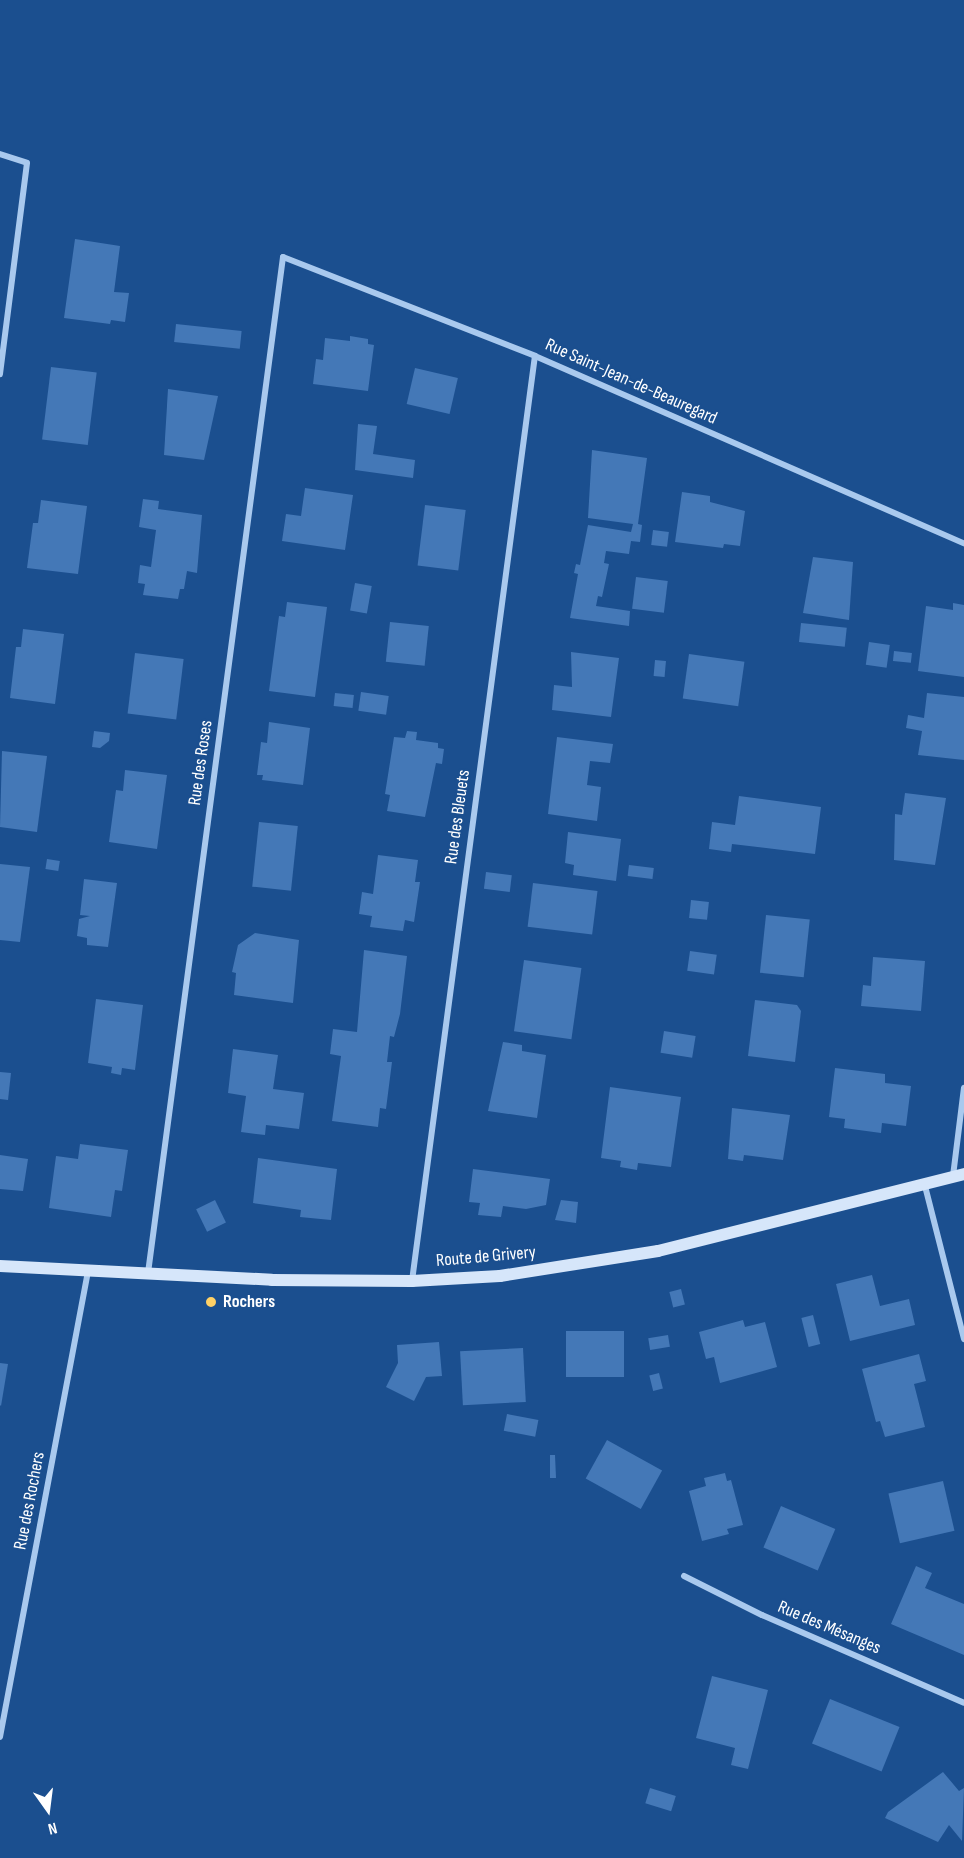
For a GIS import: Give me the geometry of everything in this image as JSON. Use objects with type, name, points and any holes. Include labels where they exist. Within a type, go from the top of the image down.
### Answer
[{"type":"street","points":[[0,153],[27,163],[0,374]]},
{"type":"street","name":"Rue Saint-Jean-de-Beauregard","points":[[283,257],[535,356],[964,543]]},
{"type":"street","name":"Rue des Roses","points":[[148,1274],[283,257]]},
{"type":"street","name":"Rue des Bleuets","points":[[412,1281],[535,356]]},
{"type":"street","points":[[958,1175],[964,1088]]},
{"type":"street","name":"Route de Grivery","points":[[0,1266],[148,1274],[412,1281],[500,1276],[658,1251],[926,1186],[958,1175]]},
{"type":"street","points":[[926,1186],[964,1339]]},
{"type":"street","name":"Rue des Rochers","points":[[0,1737],[88,1271]]},
{"type":"street","name":"Rue des Mésanges","points":[[684,1576],[762,1615],[964,1703]]},
{"type":"building","points":[[75,239],[120,246],[114,292],[129,293],[125,322],[111,320],[110,324],[64,318]]},
{"type":"building","points":[[176,324],[242,331],[240,349],[174,342]]},
{"type":"building","points":[[350,336],[368,339],[368,344],[374,345],[368,391],[313,384],[316,359],[323,360],[325,338],[350,341]]},
{"type":"building","points":[[51,367],[97,373],[88,445],[42,439]]},
{"type":"building","points":[[415,368],[458,378],[450,414],[407,404]]},
{"type":"building","points":[[168,389],[218,396],[204,460],[164,455]]},
{"type":"building","points":[[358,424],[377,426],[373,454],[415,460],[413,478],[355,470]]},
{"type":"building","points":[[592,450],[647,458],[638,524],[642,525],[640,542],[631,541],[629,554],[606,551],[604,563],[609,564],[602,597],[598,596],[596,606],[630,611],[629,626],[570,618],[578,574],[574,573],[576,564],[580,565],[588,525],[631,532],[633,524],[588,518]]},
{"type":"building","points":[[305,488],[353,495],[345,550],[282,541],[286,514],[301,516]]},
{"type":"building","points":[[682,492],[710,496],[710,502],[745,511],[740,546],[724,544],[723,548],[675,542]]},
{"type":"building","points":[[143,499],[159,501],[158,509],[202,515],[197,573],[187,571],[184,589],[180,589],[178,599],[143,595],[145,584],[138,583],[140,565],[151,567],[156,530],[139,527]]},
{"type":"building","points":[[41,500],[87,506],[78,574],[27,568],[33,523],[38,523]]},
{"type":"building","points":[[425,505],[466,510],[458,571],[418,566]]},
{"type":"building","points":[[653,530],[669,532],[667,547],[651,545]]},
{"type":"building","points":[[813,557],[853,562],[849,620],[803,613]]},
{"type":"building","points":[[636,577],[668,581],[664,613],[632,609]]},
{"type":"building","points":[[355,583],[372,586],[367,614],[350,611]]},
{"type":"building","points":[[287,602],[327,607],[315,697],[269,691],[279,616],[285,617]]},
{"type":"building","points":[[953,603],[964,605],[964,677],[918,671],[926,606],[953,610]]},
{"type":"building","points":[[390,622],[429,626],[425,666],[386,662]]},
{"type":"building","points":[[801,623],[847,628],[845,647],[799,642]]},
{"type":"building","points":[[23,629],[64,634],[55,704],[10,698],[16,647],[21,647]]},
{"type":"building","points":[[869,642],[890,645],[887,668],[866,665]]},
{"type":"building","points":[[894,651],[912,653],[911,663],[893,661]]},
{"type":"building","points":[[571,652],[619,658],[611,717],[552,710],[554,685],[572,687]]},
{"type":"building","points":[[135,653],[184,659],[176,720],[128,714]]},
{"type":"building","points":[[689,654],[744,662],[738,706],[683,699]]},
{"type":"building","points":[[655,660],[666,661],[665,677],[654,676]]},
{"type":"building","points":[[361,692],[389,696],[386,715],[358,711]]},
{"type":"building","points":[[335,693],[354,695],[353,708],[334,706]]},
{"type":"building","points":[[927,693],[964,697],[964,760],[918,755],[922,731],[906,728],[908,715],[924,718]]},
{"type":"building","points":[[269,722],[310,728],[303,785],[262,780],[263,775],[257,775],[261,742],[267,743]]},
{"type":"building","points":[[94,731],[110,733],[109,741],[100,748],[92,747]]},
{"type":"building","points":[[407,731],[417,732],[416,740],[438,743],[438,748],[444,749],[442,764],[436,763],[425,817],[387,811],[390,795],[385,794],[394,737],[405,738]]},
{"type":"building","points":[[557,737],[613,744],[610,763],[590,761],[587,785],[601,787],[597,821],[548,814]]},
{"type":"building","points":[[2,751],[47,756],[37,832],[0,827]]},
{"type":"building","points":[[125,770],[167,775],[157,849],[109,842],[116,790],[123,791]]},
{"type":"building","points":[[905,793],[946,798],[935,865],[894,860],[895,814],[902,815]]},
{"type":"building","points":[[739,796],[821,807],[815,854],[732,844],[731,852],[709,849],[712,822],[735,825]]},
{"type":"building","points":[[259,822],[298,826],[291,891],[252,887]]},
{"type":"building","points":[[568,832],[621,839],[616,881],[573,875],[574,865],[565,863]]},
{"type":"building","points":[[378,855],[418,860],[415,882],[420,882],[414,922],[405,920],[403,931],[370,927],[372,916],[359,914],[362,892],[373,894]]},
{"type":"building","points":[[47,859],[60,861],[58,871],[45,869]]},
{"type":"building","points":[[0,864],[30,867],[20,942],[0,940]]},
{"type":"building","points":[[629,865],[654,868],[652,879],[628,876]]},
{"type":"building","points":[[486,872],[512,875],[510,892],[484,889]]},
{"type":"building","points":[[84,879],[117,883],[108,947],[87,945],[87,938],[77,936],[79,919],[90,916],[80,915]]},
{"type":"building","points":[[533,883],[598,891],[592,935],[528,927]]},
{"type":"building","points":[[691,900],[709,902],[707,920],[689,918]]},
{"type":"building","points":[[766,915],[810,920],[804,977],[760,973]]},
{"type":"building","points":[[255,933],[299,940],[293,1003],[234,995],[236,973],[232,972],[238,945]]},
{"type":"building","points":[[364,950],[407,956],[400,1014],[394,1037],[390,1036],[387,1062],[392,1062],[386,1109],[380,1108],[378,1127],[332,1121],[341,1056],[330,1054],[333,1029],[357,1032]]},
{"type":"building","points":[[690,951],[717,955],[714,975],[687,971]]},
{"type":"building","points":[[873,957],[925,961],[921,1011],[861,1006],[863,985],[871,986]]},
{"type":"building","points":[[524,960],[581,968],[571,1039],[514,1031]]},
{"type":"building","points":[[96,999],[143,1005],[135,1070],[122,1068],[121,1075],[111,1073],[112,1067],[88,1063]]},
{"type":"building","points":[[755,1000],[797,1005],[801,1011],[795,1062],[748,1056]]},
{"type":"building","points":[[664,1031],[696,1036],[692,1058],[661,1053]]},
{"type":"building","points":[[503,1042],[522,1045],[522,1051],[546,1055],[537,1118],[488,1111]]},
{"type":"building","points":[[233,1049],[278,1055],[273,1089],[304,1093],[299,1129],[266,1125],[265,1135],[241,1132],[246,1096],[228,1093]]},
{"type":"building","points":[[835,1068],[885,1074],[885,1083],[911,1086],[906,1126],[882,1123],[881,1133],[844,1128],[845,1119],[829,1117]]},
{"type":"building","points":[[0,1072],[11,1073],[8,1100],[0,1099]]},
{"type":"building","points":[[610,1087],[681,1097],[671,1167],[638,1163],[637,1170],[620,1167],[621,1161],[601,1158]]},
{"type":"building","points":[[732,1108],[790,1115],[783,1160],[744,1155],[743,1161],[728,1159]]},
{"type":"building","points":[[80,1144],[128,1150],[122,1191],[115,1190],[111,1217],[49,1208],[56,1156],[78,1159]]},
{"type":"building","points":[[0,1155],[28,1159],[23,1191],[0,1189]]},
{"type":"building","points":[[258,1158],[337,1169],[331,1220],[300,1217],[301,1210],[253,1203]]},
{"type":"building","points":[[473,1169],[550,1179],[546,1205],[526,1209],[503,1206],[501,1217],[478,1215],[480,1203],[469,1202]]},
{"type":"building","points":[[215,1200],[226,1222],[207,1232],[196,1209]]},
{"type":"building","points":[[561,1200],[578,1202],[576,1223],[555,1220]]},
{"type":"building","points":[[872,1275],[880,1306],[909,1299],[915,1325],[850,1341],[836,1284]]},
{"type":"building","points":[[681,1289],[685,1305],[673,1307],[669,1292]]},
{"type":"building","points":[[813,1315],[820,1344],[809,1347],[801,1318]]},
{"type":"building","points":[[743,1320],[745,1327],[765,1322],[777,1367],[720,1383],[714,1357],[706,1359],[699,1332]]},
{"type":"building","points":[[566,1331],[624,1331],[624,1377],[566,1377]]},
{"type":"building","points":[[668,1335],[670,1347],[650,1350],[648,1338]]},
{"type":"building","points":[[439,1342],[442,1376],[426,1377],[414,1401],[386,1387],[398,1363],[397,1345]]},
{"type":"building","points":[[523,1348],[526,1402],[463,1405],[460,1351]]},
{"type":"building","points":[[919,1354],[926,1381],[914,1384],[925,1427],[885,1437],[880,1421],[876,1422],[862,1369]]},
{"type":"building","points":[[0,1363],[8,1364],[1,1406],[0,1405]]},
{"type":"building","points":[[659,1373],[663,1389],[653,1391],[649,1375]]},
{"type":"building","points":[[507,1414],[538,1420],[535,1437],[504,1431]]},
{"type":"building","points":[[607,1440],[662,1471],[641,1509],[586,1478]]},
{"type":"building","points":[[550,1455],[555,1455],[556,1478],[550,1478]]},
{"type":"building","points":[[725,1473],[727,1481],[731,1480],[743,1525],[727,1529],[729,1534],[702,1541],[689,1491],[706,1486],[704,1478]]},
{"type":"building","points":[[943,1481],[954,1531],[900,1543],[888,1494]]},
{"type":"building","points":[[781,1506],[835,1529],[818,1570],[763,1547]]},
{"type":"building","points":[[916,1566],[932,1573],[925,1588],[964,1604],[964,1655],[891,1624]]},
{"type":"building","points":[[712,1676],[768,1690],[748,1769],[731,1765],[735,1748],[696,1738]]},
{"type":"building","points":[[830,1699],[900,1727],[882,1772],[812,1744]]},
{"type":"building","points":[[943,1772],[959,1791],[964,1788],[962,1841],[949,1825],[938,1842],[885,1818],[888,1812]]},
{"type":"building","points":[[650,1788],[676,1796],[671,1811],[645,1803]]},
{"type":"place","name":"Rochers","points":[[211,1302]]}]
